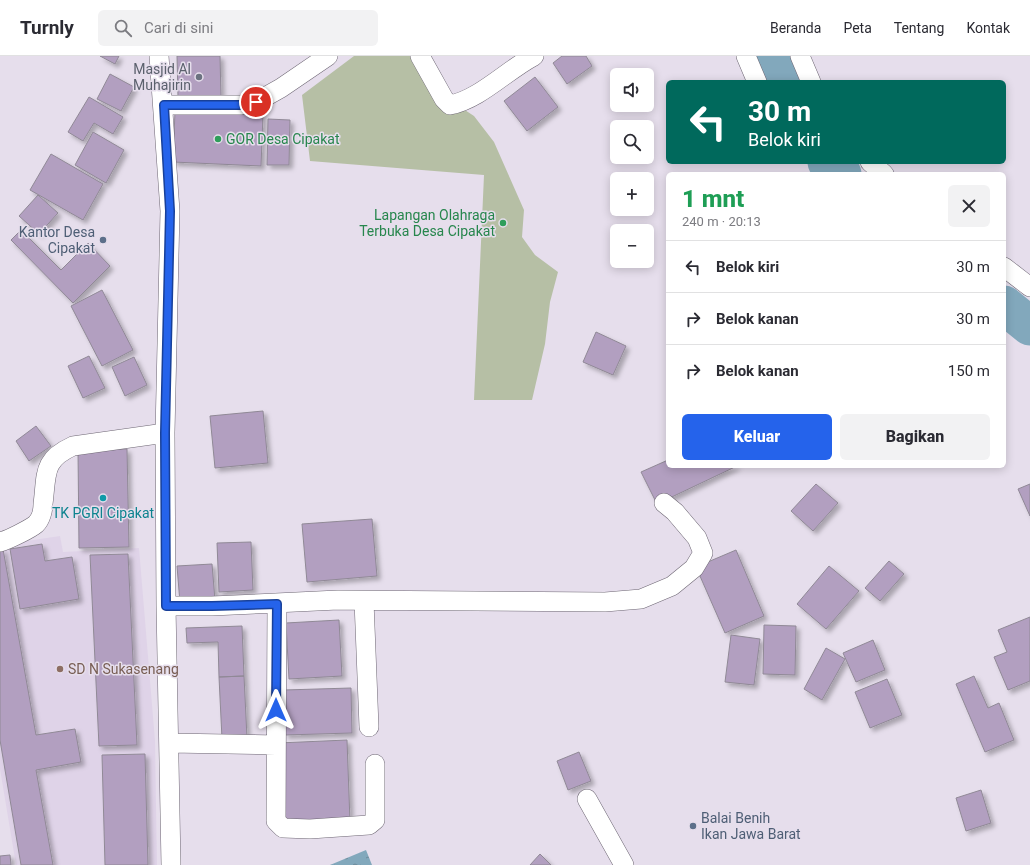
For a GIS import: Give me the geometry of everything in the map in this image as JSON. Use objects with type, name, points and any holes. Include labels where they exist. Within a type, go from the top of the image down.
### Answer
[{"type":"street","points":[[159,56],[164,105],[170,211],[165,433],[166,606],[170,743],[171,865]]},
{"type":"street","points":[[164,105],[241,105],[256,102],[281,88],[328,56]]},
{"type":"street","points":[[420,56],[444,99],[450,104],[460,103],[534,56]]},
{"type":"street","points":[[746,56],[756,80]]},
{"type":"street","points":[[800,56],[811,80]]},
{"type":"street","points":[[872,164],[882,172]]},
{"type":"street","points":[[1006,269],[1030,287]]},
{"type":"street","points":[[0,542],[7,540],[36,524],[42,511],[49,463],[61,452],[73,446],[165,433]]},
{"type":"street","points":[[166,606],[277,604],[338,600],[605,602],[641,598],[672,586],[694,568],[703,553],[697,538],[675,512],[664,504]]},
{"type":"street","points":[[364,601],[369,727]]},
{"type":"street","points":[[277,604],[276,821],[282,828],[310,829],[369,825],[375,820],[375,764]]},
{"type":"street","points":[[170,743],[276,745]]},
{"type":"street","points":[[587,799],[624,865]]},
{"type":"shaded area","name":"SD N Sukasenang","points":[[60,536],[63,552],[139,548],[155,741],[157,865],[148,865],[144,754],[102,755],[105,865],[53,865],[36,770],[81,762],[75,729],[36,735],[0,545]],"holes":[[[41,544],[45,561],[72,557],[79,599],[21,609],[10,549]],[[128,554],[137,744],[99,746],[90,555]]]},
{"type":"shaded area","points":[[0,740],[21,865],[16,865],[0,769]]},
{"type":"green space","name":"Lapangan Olahraga Terbuka Desa Cipakat","points":[[354,56],[415,56],[448,99],[474,116],[494,142],[524,210],[522,237],[535,255],[558,272],[550,302],[545,344],[532,400],[474,400],[484,175],[310,161],[302,95]]},
{"type":"water","points":[[366,850],[372,865],[330,865]]},
{"type":"building","points":[[100,56],[119,56],[115,64]]},
{"type":"building","name":"Masjid Al Muhajirin","points":[[177,56],[220,56],[221,97],[178,97]]},
{"type":"building","points":[[562,56],[586,56],[592,66],[567,84],[553,63]]},
{"type":"building","points":[[110,74],[134,87],[121,111],[97,99]]},
{"type":"building","points":[[535,77],[558,107],[527,131],[504,101]]},
{"type":"building","points":[[89,97],[123,117],[113,134],[94,123],[83,141],[68,132]]},
{"type":"building","name":"GOR Desa Cipakat","points":[[175,111],[263,115],[261,166],[173,162]]},
{"type":"building","points":[[268,119],[290,120],[289,165],[267,165]]},
{"type":"building","points":[[93,132],[124,150],[106,183],[75,165]]},
{"type":"building","points":[[51,154],[103,184],[83,220],[30,190]]},
{"type":"building","points":[[38,195],[58,213],[39,234],[19,216]]},
{"type":"building","points":[[21,230],[61,270],[88,243],[110,266],[73,303],[11,240]]},
{"type":"building","points":[[102,290],[133,350],[102,366],[71,306]]},
{"type":"building","points":[[596,332],[626,346],[613,375],[583,362]]},
{"type":"building","points":[[89,356],[105,388],[83,398],[68,366]]},
{"type":"building","points":[[134,357],[147,385],[125,396],[112,367]]},
{"type":"building","points":[[263,411],[268,463],[215,468],[210,416]]},
{"type":"building","points":[[36,426],[51,446],[29,461],[16,441]]},
{"type":"building","name":"TK PGRI Cipakat","points":[[127,449],[129,547],[79,548],[78,450]]},
{"type":"building","points":[[666,461],[666,468],[733,468],[657,504],[641,472]]},
{"type":"building","points":[[816,484],[838,503],[813,531],[791,511]]},
{"type":"building","points":[[1030,484],[1030,516],[1018,489]]},
{"type":"building","points":[[372,519],[377,576],[307,582],[302,524]]},
{"type":"building","points":[[251,542],[253,590],[219,592],[217,543]]},
{"type":"building","points":[[42,544],[45,561],[72,557],[79,599],[20,609],[10,549]]},
{"type":"building","points":[[3,549],[36,735],[75,729],[81,762],[36,770],[53,865],[21,865],[0,740],[0,550]]},
{"type":"building","points":[[736,550],[764,616],[725,633],[696,567]]},
{"type":"building","points":[[128,554],[137,745],[99,746],[90,555]]},
{"type":"building","points":[[889,561],[904,574],[880,601],[865,588]]},
{"type":"building","points":[[212,564],[215,600],[180,603],[177,566]]},
{"type":"building","points":[[829,566],[859,591],[826,629],[797,604]]},
{"type":"building","points":[[1030,617],[1030,681],[1008,690],[994,657],[1007,652],[998,630]]},
{"type":"building","points":[[339,620],[342,676],[289,679],[286,623]]},
{"type":"building","points":[[764,625],[796,626],[795,675],[763,674]]},
{"type":"building","points":[[242,626],[244,676],[219,677],[218,642],[187,643],[186,628]]},
{"type":"building","points":[[731,635],[760,639],[754,685],[725,682]]},
{"type":"building","points":[[873,640],[885,670],[856,682],[843,653]]},
{"type":"building","points":[[826,648],[845,659],[822,700],[804,689]]},
{"type":"building","points":[[244,676],[247,738],[222,739],[219,677]]},
{"type":"building","points":[[974,676],[988,708],[999,703],[1014,740],[985,752],[956,684]]},
{"type":"building","points":[[887,679],[902,715],[870,728],[855,692]]},
{"type":"building","points":[[351,688],[352,733],[285,735],[284,690]]},
{"type":"building","points":[[347,740],[350,822],[281,825],[278,743]]},
{"type":"building","points":[[579,752],[591,781],[568,790],[557,761]]},
{"type":"building","points":[[145,754],[148,865],[105,865],[102,755]]},
{"type":"building","points":[[981,790],[991,823],[966,831],[956,798]]},
{"type":"building","points":[[540,854],[551,865],[530,865]]},
{"type":"building","points":[[10,855],[11,865],[0,865],[0,856]]},
{"type":"waterway","points":[[774,56],[783,80]]},
{"type":"waterway","points":[[830,164],[840,172]]},
{"type":"waterway","points":[[1006,307],[1030,326]]},
{"type":"place","name":"Masjid Al Muhajirin","points":[[199,77]]},
{"type":"place","name":"GOR Desa Cipakat","points":[[218,139]]},
{"type":"place","name":"Lapangan Olahraga Terbuka Desa Cipakat","points":[[503,223]]},
{"type":"place","name":"Kantor Desa Cipakat","points":[[103,240]]},
{"type":"place","name":"TK PGRI Cipakat","points":[[103,498]]},
{"type":"place","name":"SD N Sukasenang","points":[[60,669]]},
{"type":"place","name":"Balai Benih Ikan Jawa Barat","points":[[693,826]]},
{"type":"route","points":[[256,102],[241,105],[164,105],[170,211],[165,433],[166,606],[277,604],[276,710]]}]
